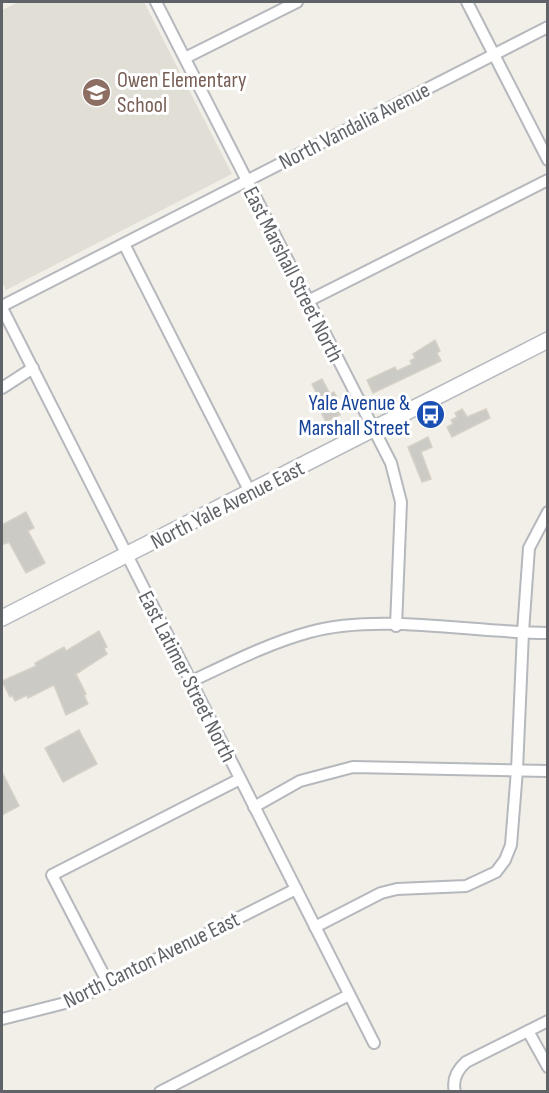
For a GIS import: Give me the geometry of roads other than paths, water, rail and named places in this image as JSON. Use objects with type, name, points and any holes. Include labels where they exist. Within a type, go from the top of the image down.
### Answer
[{"type":"main road","name":"North Yale Avenue East","points":[[2,618],[548,340]]},
{"type":"street","name":"East Marshall Street North","points":[[156,2],[391,463],[401,502],[396,626]]},
{"type":"street","points":[[185,58],[297,2]]},
{"type":"street","points":[[466,2],[548,160]]},
{"type":"street","name":"North Vandalia Avenue","points":[[2,307],[236,187],[246,179],[548,27]]},
{"type":"street","points":[[308,301],[548,180]]},
{"type":"street","points":[[124,244],[250,492]]},
{"type":"street","name":"East Latimer Street North","points":[[2,307],[374,1043]]},
{"type":"street","points":[[2,388],[33,368]]},
{"type":"street","points":[[315,927],[381,893],[414,886],[459,888],[496,872],[505,860],[511,845],[518,770],[523,632],[529,548],[548,512]]},
{"type":"street","points":[[192,681],[272,644],[311,631],[396,626],[548,633]]},
{"type":"street","points":[[254,807],[300,781],[353,767],[548,771]]},
{"type":"street","points":[[108,983],[52,875],[240,779]]},
{"type":"street","name":"North Canton Avenue East","points":[[2,1019],[73,1001],[296,889]]},
{"type":"street","points":[[160,1092],[349,995]]},
{"type":"street","points":[[455,1092],[454,1081],[460,1068],[471,1059],[548,1021]]},
{"type":"street","points":[[528,1030],[548,1066]]},
{"type":"place","name":"Owen Elementary School","points":[[96,92]]},
{"type":"place","name":"Yale Avenue & Marshall Street","points":[[431,415]]}]
